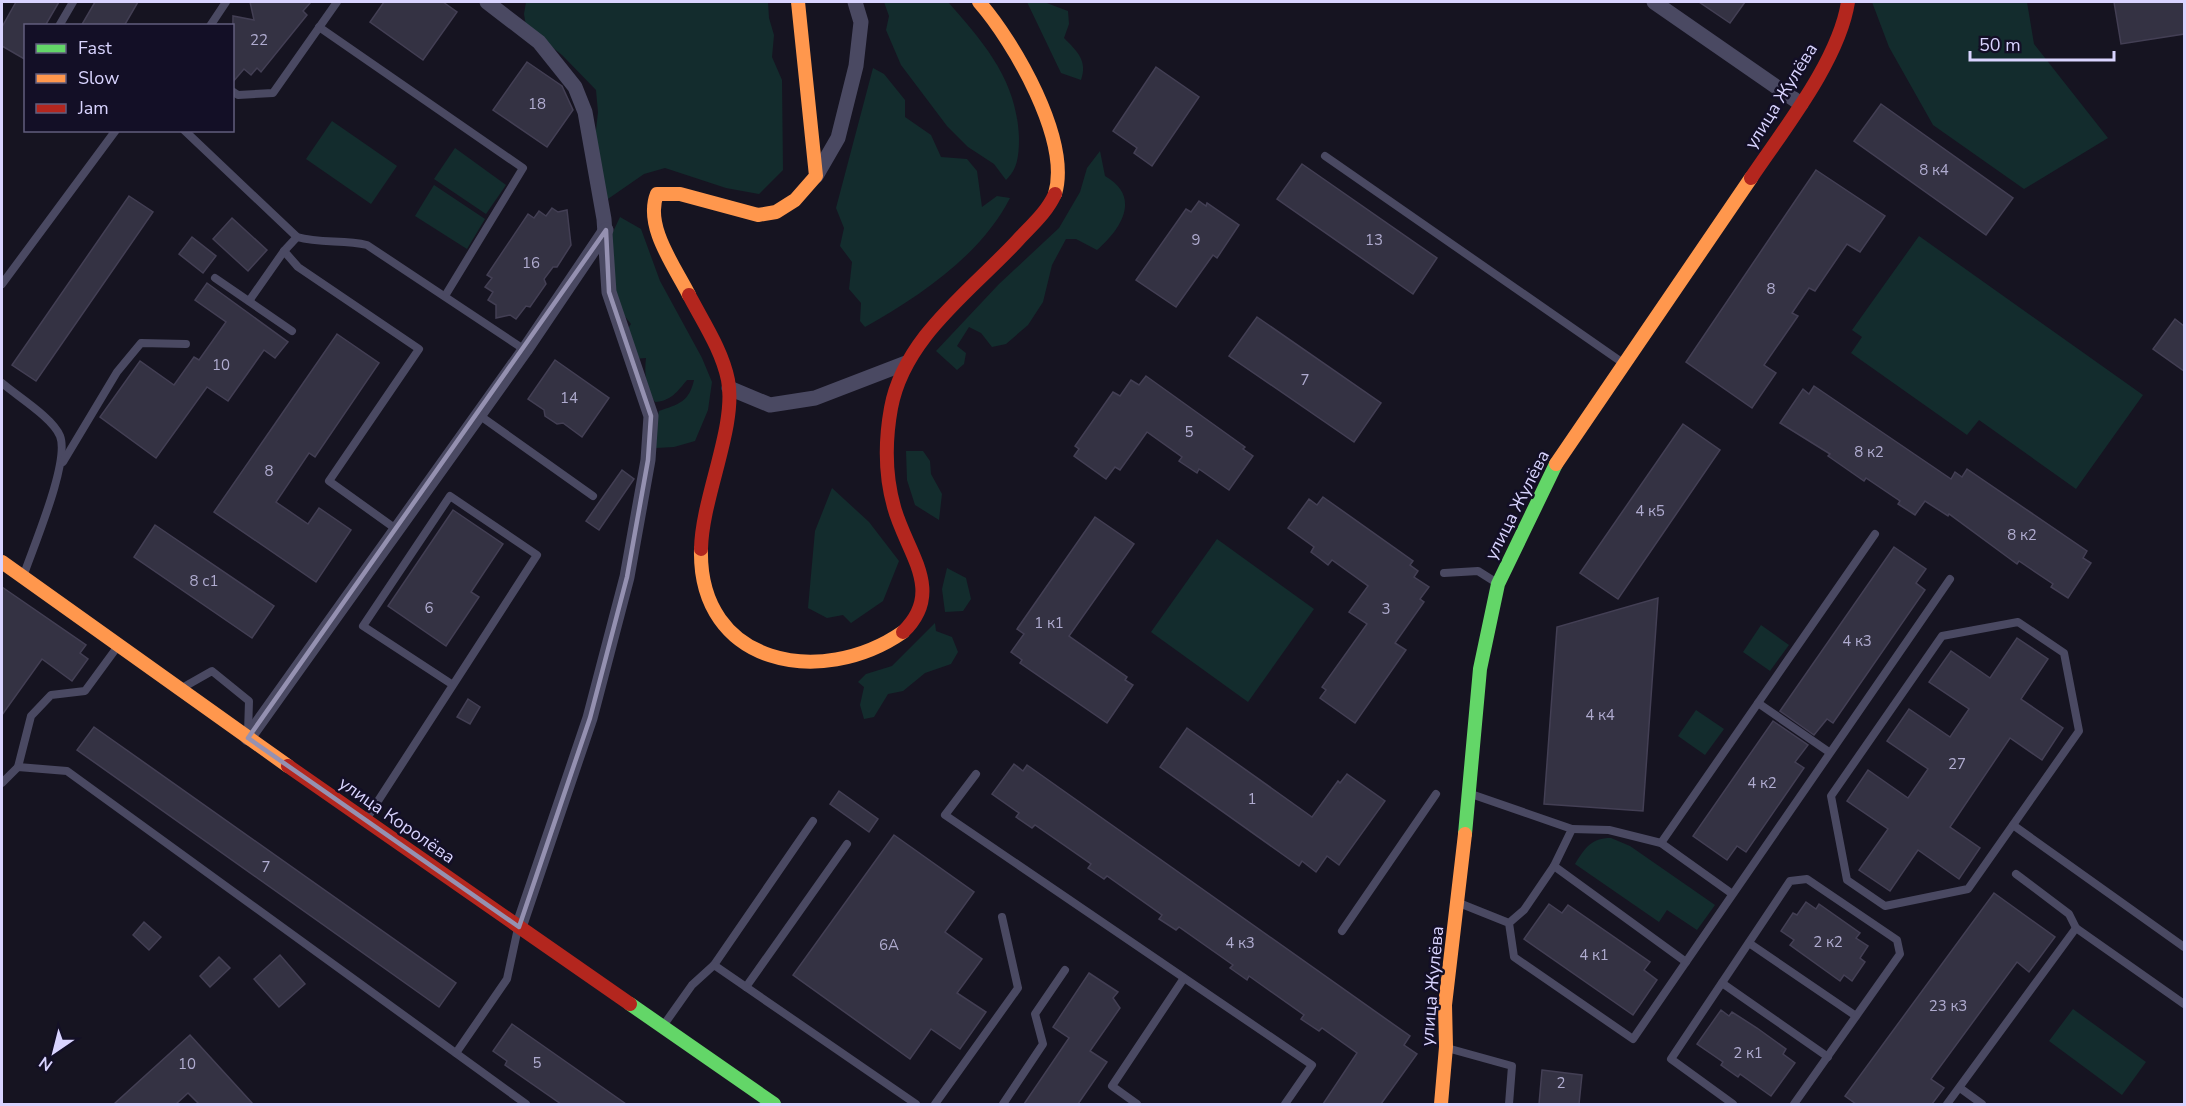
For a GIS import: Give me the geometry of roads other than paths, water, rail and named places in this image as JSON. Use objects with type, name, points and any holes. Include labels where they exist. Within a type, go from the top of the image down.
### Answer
[{"type":"street","points":[[487,2],[539,42],[575,87],[585,112],[606,231],[609,292],[651,416],[648,460],[627,577],[590,718],[519,927]]},
{"type":"street","points":[[798,2],[816,176]]},
{"type":"street","points":[[855,2],[861,22],[856,66],[838,138],[801,197],[777,213],[750,214],[725,209],[678,191],[657,194],[652,206],[656,228],[722,362],[729,388],[725,424],[699,538],[701,581],[714,613],[730,635],[764,653],[794,662],[821,662],[848,658],[877,648],[915,620],[925,595],[916,557],[894,508],[887,432],[894,392],[906,363],[933,329],[1031,226],[1054,196],[1059,168],[1026,70],[998,23],[979,2]]},
{"type":"street","points":[[1654,2],[1801,104]]},
{"type":"street","name":"улица Жулёва","points":[[1440,1104],[1446,1047],[1445,1005],[1470,793],[1480,669],[1498,584],[1553,468],[1801,104],[1844,27],[1848,2]]},
{"type":"street","points":[[248,738],[525,350],[606,231]]},
{"type":"street","points":[[729,388],[770,405],[815,398],[906,363]]},
{"type":"street","name":"улица Королёва","points":[[2,562],[24,575],[248,738],[774,1104]]},
{"type":"lane","points":[[60,24],[73,2]]},
{"type":"lane","points":[[211,24],[226,2]]},
{"type":"lane","points":[[234,92],[238,95],[273,93],[337,2]]},
{"type":"lane","points":[[319,27],[523,168],[445,296]]},
{"type":"lane","points":[[2,284],[115,132]]},
{"type":"lane","points":[[186,132],[297,237],[312,242],[352,241],[367,245],[525,350]]},
{"type":"lane","points":[[1325,156],[1624,364]]},
{"type":"lane","points":[[249,301],[284,251],[297,237]]},
{"type":"lane","points":[[284,251],[298,267],[419,349],[329,481],[396,529]]},
{"type":"lane","points":[[215,278],[292,332]]},
{"type":"lane","points":[[24,575],[63,462],[117,372],[141,344],[186,344]]},
{"type":"lane","points":[[2,383],[49,422],[60,436],[63,462]]},
{"type":"lane","points":[[479,415],[593,496]]},
{"type":"lane","points":[[366,819],[453,685],[537,555],[450,495],[363,626],[453,685]]},
{"type":"lane","points":[[1661,843],[1875,534]]},
{"type":"lane","points":[[1444,573],[1478,571],[1498,584]]},
{"type":"lane","points":[[1509,923],[1514,957],[1633,1039],[1731,893],[1950,579]]},
{"type":"lane","points":[[2018,622],[2064,653],[2079,731],[2013,825],[1968,889],[1885,906],[1847,880],[1831,796],[1942,636],[2018,622]]},
{"type":"lane","points":[[2,783],[18,767],[31,716],[51,695],[85,691],[118,645]]},
{"type":"lane","points":[[181,689],[212,671],[233,686],[249,700],[248,738]]},
{"type":"lane","points":[[1758,703],[1829,752]]},
{"type":"lane","points":[[18,767],[67,771],[526,1104]]},
{"type":"lane","points":[[976,774],[945,815],[1312,1065],[1286,1104]]},
{"type":"lane","points":[[1470,793],[1572,829],[1609,830],[1661,843],[1731,893]]},
{"type":"lane","points":[[1342,931],[1436,794]]},
{"type":"lane","points":[[663,1026],[692,985],[714,965],[813,821]]},
{"type":"lane","points":[[2013,825],[2184,947]]},
{"type":"lane","points":[[1509,923],[1524,910],[1554,866],[1572,829]]},
{"type":"lane","points":[[746,987],[847,844]]},
{"type":"lane","points":[[1554,866],[1686,962]]},
{"type":"lane","points":[[2016,874],[2069,914],[2076,928],[2184,1004]]},
{"type":"lane","points":[[1733,1104],[1671,1059],[1790,881],[1807,879],[1897,940],[1900,954],[1794,1104]]},
{"type":"lane","points":[[1458,903],[1509,923]]},
{"type":"lane","points":[[935,1104],[1018,988],[1002,917]]},
{"type":"lane","points":[[456,1053],[507,979],[519,927]]},
{"type":"lane","points":[[1947,1104],[2076,928]]},
{"type":"lane","points":[[1749,943],[1856,1016]]},
{"type":"lane","points":[[714,965],[916,1104]]},
{"type":"lane","points":[[1003,1104],[1044,1044],[1035,1014],[1065,970]]},
{"type":"lane","points":[[1137,1104],[1112,1086],[1184,978]]},
{"type":"lane","points":[[1722,983],[1828,1057]]},
{"type":"lane","points":[[1446,1047],[1512,1066],[1509,1104]]},
{"type":"lane","points":[[1960,1088],[1982,1104]]}]
